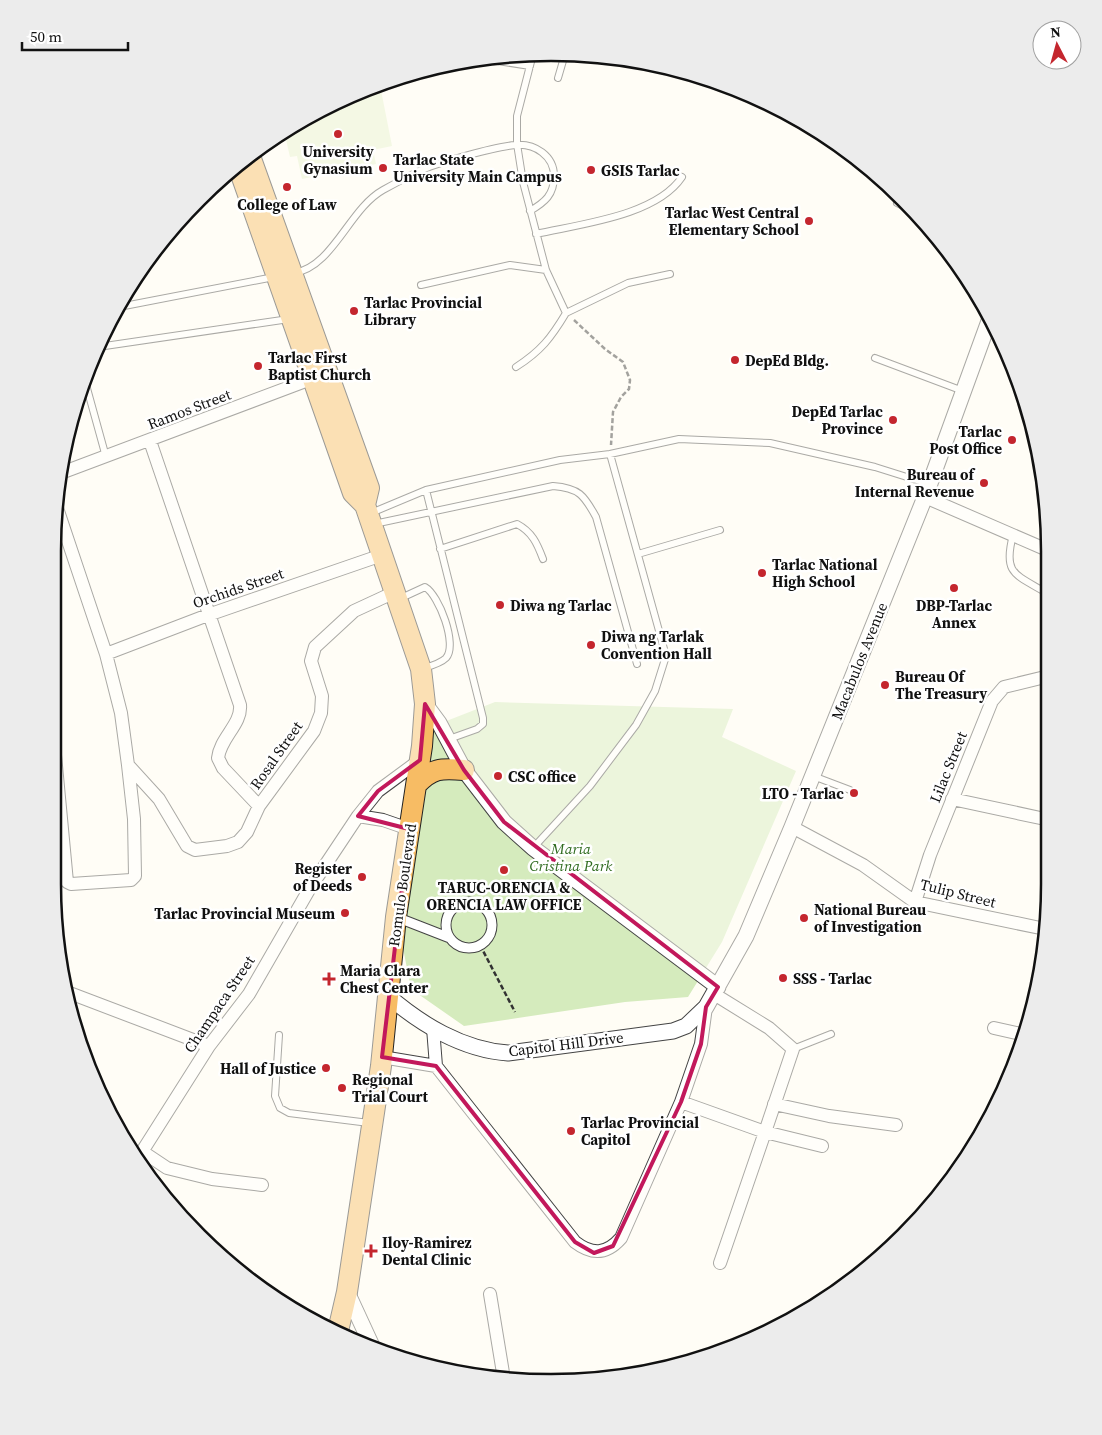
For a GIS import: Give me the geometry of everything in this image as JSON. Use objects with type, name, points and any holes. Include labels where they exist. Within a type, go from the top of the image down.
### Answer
[{"type":"highway","name":"Romulo Boulevard","points":[[252,163],[286,275],[321,376]]},
{"type":"highway","name":"Romulo Boulevard","points":[[241,172],[286,275],[292,318],[321,376],[369,488],[368,515],[421,669],[426,704],[420,760],[396,916],[382,1057],[347,1292],[339,1325]]},
{"type":"highway","points":[[416,785],[428,772],[445,768],[464,770]]},
{"type":"street","name":"Macabulos Avenue","points":[[713,996],[746,936],[813,776],[927,490],[987,328]]},
{"type":"street","name":"Ramos Street","points":[[68,470],[321,376]]},
{"type":"street","points":[[150,441],[240,711],[239,717],[226,736],[218,758],[223,768],[259,806]]},
{"type":"street","points":[[927,490],[1041,547]]},
{"type":"street","points":[[61,835],[67,882],[71,884],[131,880],[135,876],[134,819],[121,713],[106,654],[62,523]]},
{"type":"street","name":"Orchids Street","points":[[106,654],[208,615],[382,555]]},
{"type":"street","name":"Rosal Street","points":[[128,765],[159,799],[187,846],[196,850],[227,846],[238,842],[247,832],[259,806],[314,731],[321,713],[322,696],[311,661],[315,647],[354,611],[396,596]]},
{"type":"street","name":"Lilac Street","points":[[915,902],[930,854],[992,701],[1004,687],[1041,678]]},
{"type":"street","points":[[426,704],[448,739],[464,770],[504,822],[713,996],[769,1028],[793,1049],[720,1263]]},
{"type":"street","name":"Champaca Street","points":[[142,1153],[209,1046],[249,994],[310,888],[358,816],[378,791],[420,760]]},
{"type":"street","points":[[952,799],[1041,818]]},
{"type":"street","points":[[358,816],[383,820],[409,829]]},
{"type":"street","name":"Tulip Street","points":[[792,827],[868,869],[915,902],[1039,929]]},
{"type":"street","points":[[396,916],[450,938],[462,948],[472,949],[486,941],[489,934],[490,918],[479,904],[463,902],[450,911],[447,918],[446,925],[450,938]]},
{"type":"street","name":"Capitol Hill Drive","points":[[388,994],[411,1015],[433,1028],[476,1047],[493,1052],[508,1053],[673,1031],[686,1026],[713,996]]},
{"type":"street","points":[[74,995],[209,1046]]},
{"type":"street","points":[[433,1028],[436,1066],[575,1242],[585,1250],[594,1253],[614,1246],[621,1238],[681,1102],[701,1044],[713,996]]},
{"type":"street","points":[[994,1028],[1017,1033]]},
{"type":"street","points":[[382,1057],[436,1066]]},
{"type":"street","points":[[681,1102],[764,1132],[822,1146]]},
{"type":"street","points":[[774,1104],[829,1116],[896,1124]]},
{"type":"street","points":[[145,1157],[167,1168],[212,1179],[262,1185]]},
{"type":"street","points":[[347,1292],[368,1338]]},
{"type":"street","points":[[490,1294],[503,1371]]},
{"type":"lane","points":[[558,78],[563,61]]},
{"type":"lane","points":[[531,62],[517,116],[517,144],[530,211],[546,270],[566,313]]},
{"type":"lane","points":[[510,63],[530,66]]},
{"type":"lane","points":[[128,305],[286,275],[317,265],[370,198],[418,171],[517,144],[540,150],[548,157],[554,167],[554,184],[548,200],[530,211]]},
{"type":"lane","points":[[536,234],[618,215],[658,200],[676,187],[682,177]]},
{"type":"lane","points":[[421,285],[510,265],[546,270]]},
{"type":"lane","points":[[516,367],[536,354],[549,340],[566,313],[628,283],[670,274]]},
{"type":"lane","points":[[107,346],[292,318]]},
{"type":"lane","points":[[876,358],[963,391]]},
{"type":"lane","points":[[88,392],[106,456]]},
{"type":"lane","points":[[368,515],[426,490],[560,460],[610,454],[679,439],[770,443],[875,467],[927,490]]},
{"type":"lane","points":[[534,848],[590,786],[636,725],[655,691],[666,656],[610,454]]},
{"type":"lane","points":[[368,515],[430,513],[553,486],[570,488],[585,496],[596,517],[636,664]]},
{"type":"lane","points":[[426,490],[430,513],[483,718],[483,724],[477,730],[448,739]]},
{"type":"lane","points":[[440,549],[517,524],[528,530],[538,543],[544,559]]},
{"type":"lane","points":[[638,554],[720,530]]},
{"type":"lane","points":[[1013,534],[1008,556],[1010,565],[1020,577],[1041,590]]},
{"type":"lane","points":[[396,596],[425,587],[432,591],[437,599],[447,627],[450,652],[445,659],[421,669]]},
{"type":"lane","points":[[813,776],[850,790]]},
{"type":"lane","points":[[793,1049],[831,1034]]},
{"type":"lane","points":[[279,1035],[275,1096],[280,1108],[289,1113],[372,1124]]},
{"type":"path","points":[[566,313],[605,350],[623,362],[630,380],[629,389],[620,397],[613,412],[610,454]]},
{"type":"path","points":[[480,946],[514,1012]]},
{"type":"highlighted area","points":[[425,704],[464,770],[504,822],[718,987],[706,1007],[701,1044],[681,1102],[613,1246],[594,1253],[575,1242],[436,1066],[382,1057],[409,829],[358,816],[378,791],[420,760]]},
{"type":"green space","name":"University Gynasium","points":[[381,92],[392,146],[373,150],[376,164],[302,179],[297,156],[290,157],[286,140],[334,112]]},
{"type":"green space","name":"Maria Cristina Park","points":[[495,702],[733,709],[722,737],[796,771],[722,942],[688,997],[625,1002],[464,1026],[411,989],[403,948],[431,727]]},
{"type":"place","name":"University Gynasium","points":[[338,134]]},
{"type":"place","name":"Tarlac State University Main Campus","points":[[383,168]]},
{"type":"place","name":"GSIS Tarlac","points":[[591,170]]},
{"type":"place","name":"College of Law","points":[[287,187]]},
{"type":"place","name":"Tarlac West Central Elementary School","points":[[809,221]]},
{"type":"place","name":"Tarlac Provincial Library","points":[[354,311]]},
{"type":"place","name":"DepEd Bldg.","points":[[735,360]]},
{"type":"place","name":"Tarlac First Baptist Church","points":[[258,366]]},
{"type":"place","name":"DepEd Tarlac Province","points":[[893,420]]},
{"type":"place","name":"Tarlac Post Office","points":[[1012,440]]},
{"type":"place","name":"Bureau of Internal Revenue","points":[[984,483]]},
{"type":"place","name":"Tarlac National High School","points":[[762,573]]},
{"type":"place","name":"DBP-Tarlac Annex","points":[[954,588]]},
{"type":"place","name":"Diwa ng Tarlac","points":[[500,605]]},
{"type":"place","name":"Diwa ng Tarlak Convention Hall","points":[[591,645]]},
{"type":"place","name":"Bureau Of The Treasury","points":[[885,685]]},
{"type":"place","name":"CSC office","points":[[498,776]]},
{"type":"place","name":"LTO - Tarlac","points":[[854,793]]},
{"type":"place","name":"TARUC-ORENCIA & ORENCIA LAW OFFICE","points":[[504,870]]},
{"type":"place","name":"Register of Deeds","points":[[362,877]]},
{"type":"place","name":"Tarlac Provincial Museum","points":[[345,913]]},
{"type":"place","name":"National Bureau of Investigation","points":[[804,918]]},
{"type":"place","name":"SSS - Tarlac","points":[[783,978]]},
{"type":"place","name":"Maria Clara Chest Center","points":[[329,979]]},
{"type":"place","name":"Hall of Justice","points":[[326,1068]]},
{"type":"place","name":"Regional Trial Court","points":[[342,1088]]},
{"type":"place","name":"Tarlac Provincial Capitol","points":[[571,1131]]},
{"type":"place","name":"Iloy-Ramirez Dental Clinic","points":[[371,1251]]}]
